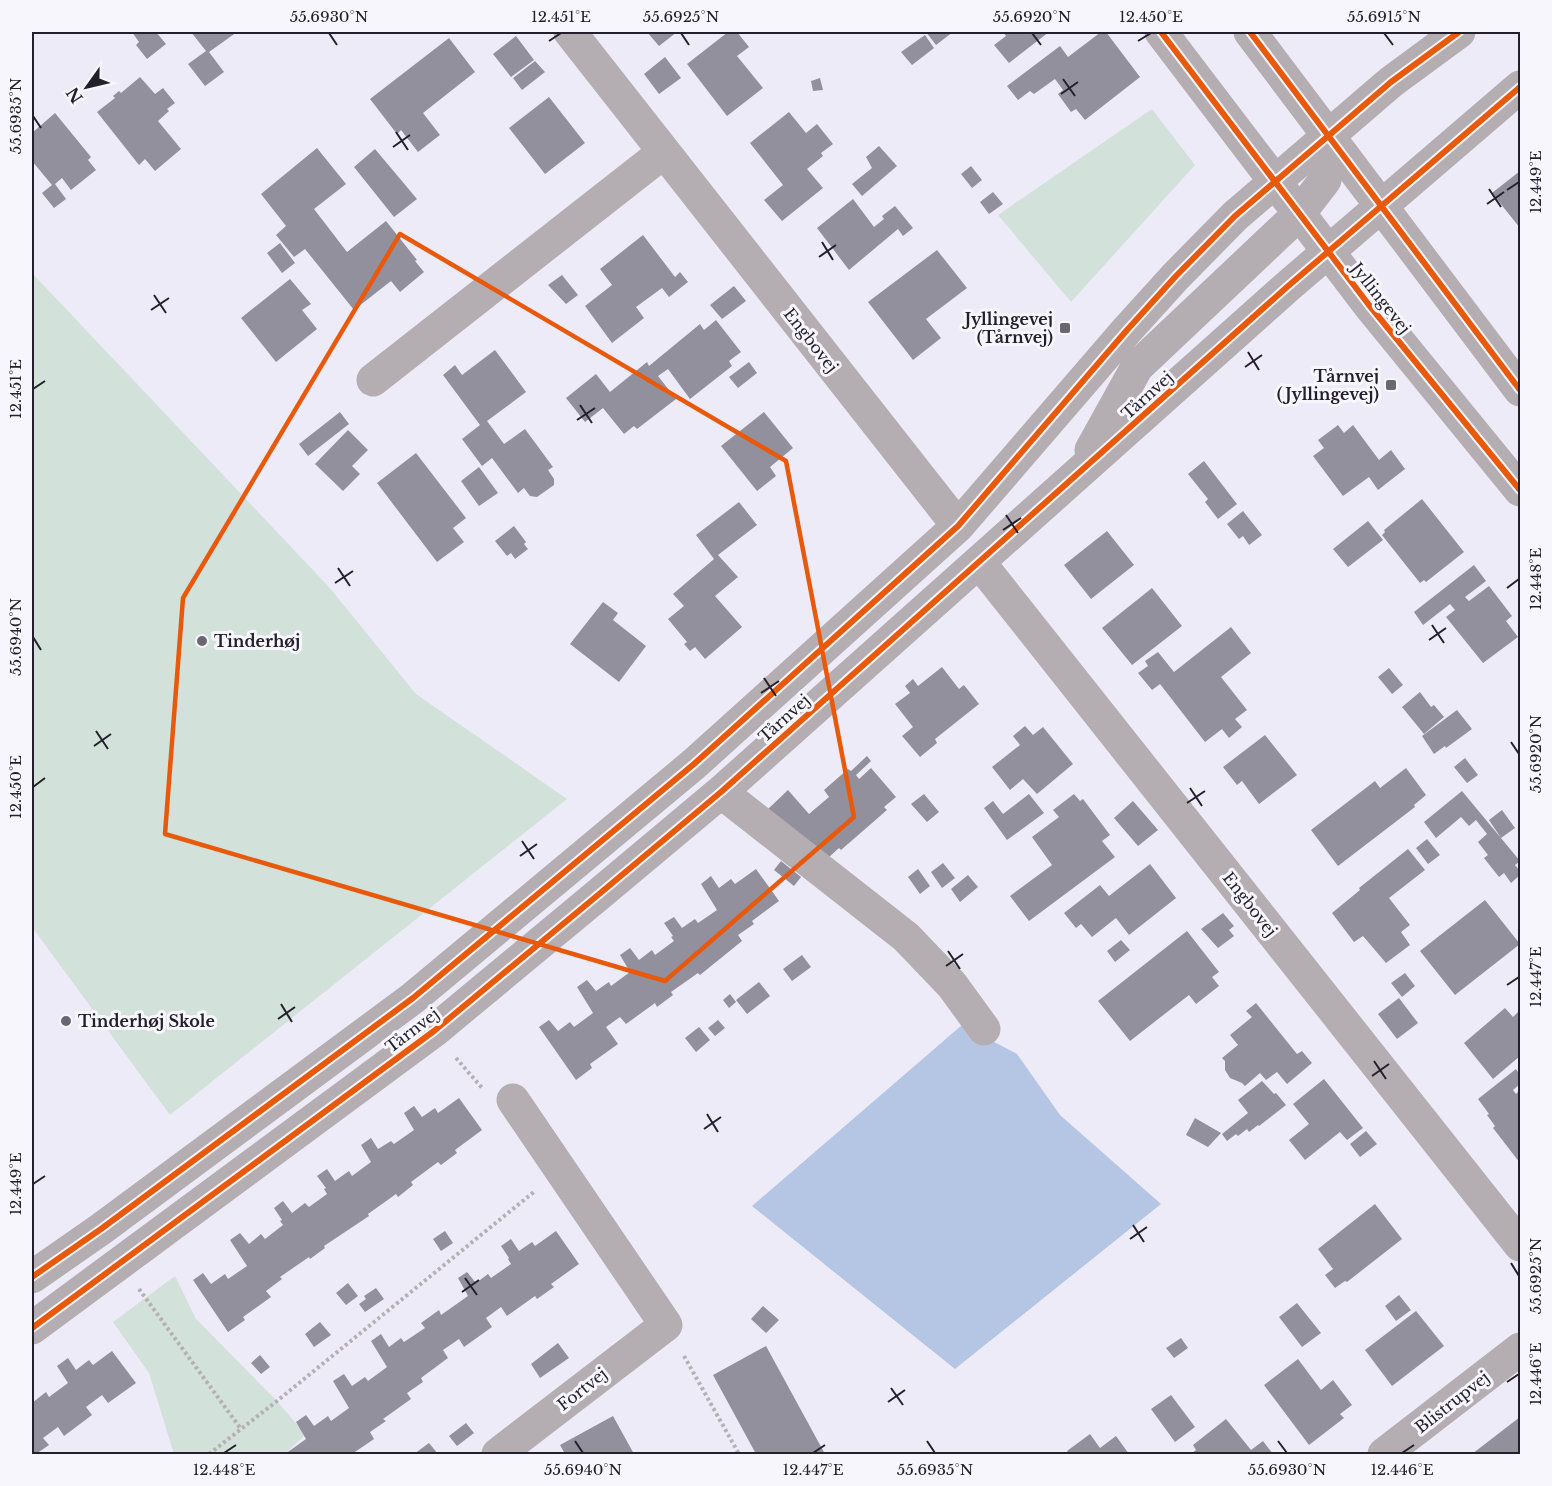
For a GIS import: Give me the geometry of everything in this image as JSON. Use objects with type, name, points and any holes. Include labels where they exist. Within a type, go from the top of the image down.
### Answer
[{"type":"street","name":"Engbovej","points":[[570,32],[958,526]]},
{"type":"street","name":"Jyllingevej","points":[[1161,32],[1369,305],[1521,490]]},
{"type":"street","points":[[1250,32],[1521,390]]},
{"type":"street","name":"Tårnvej","points":[[32,1277],[413,998],[694,764],[958,526],[1176,276],[1235,216],[1391,82],[1459,32]]},
{"type":"street","name":"Tårnvej","points":[[32,1328],[434,1031],[721,792],[1328,251],[1521,87]]},
{"type":"street","points":[[1078,474],[1137,367],[1299,214],[1326,180],[1330,135]]},
{"type":"street","points":[[373,380],[664,152]]},
{"type":"street","name":"Engbovej","points":[[979,562],[1521,1245]]},
{"type":"street","points":[[721,792],[906,938],[952,985],[984,1029]]},
{"type":"street","points":[[513,1100],[666,1324]]},
{"type":"street","name":"Fortvej","points":[[498,1455],[666,1324]]},
{"type":"street","name":"Blistrupvej","points":[[1384,1455],[1521,1349]]},
{"type":"path","points":[[434,1031],[498,1107],[513,1100]]},
{"type":"path","points":[[209,1455],[561,1170]]},
{"type":"path","points":[[120,1263],[241,1429]]},
{"type":"path","points":[[666,1324],[739,1455]]},
{"type":"highlighted area","points":[[400,234],[786,461],[854,817],[665,981],[165,834],[183,598]]},
{"type":"shaded area","points":[[1152,109],[1195,165],[1071,302],[998,215]]},
{"type":"shaded area","name":"Tinderhøj","points":[[32,273],[329,587],[416,694],[567,799],[170,1115],[32,927]]},
{"type":"shaded area","points":[[175,1276],[196,1319],[277,1401],[304,1433],[303,1437],[285,1454],[174,1454],[149,1373],[113,1322]]},
{"type":"water","points":[[962,1025],[1017,1054],[1060,1115],[1161,1204],[955,1369],[752,1206]]},
{"type":"building","points":[[132,32],[156,32],[166,44],[147,59],[136,45],[139,42]]},
{"type":"building","points":[[191,32],[237,32],[209,52],[224,72],[205,86],[188,64],[206,51]]},
{"type":"building","points":[[647,32],[677,32],[659,46]]},
{"type":"building","points":[[728,32],[737,32],[749,47],[737,56],[763,88],[727,116],[687,64]]},
{"type":"building","points":[[926,32],[953,32],[936,45]]},
{"type":"building","points":[[1003,32],[1049,32],[1009,63],[994,45],[1006,36]]},
{"type":"building","points":[[1101,32],[1106,32],[1140,77],[1085,120],[1076,109],[1071,112],[1058,94],[1063,90],[1055,79],[1034,94],[1030,91],[1018,100],[1007,86],[1060,46],[1068,57]]},
{"type":"building","points":[[925,35],[934,48],[912,65],[901,52]]},
{"type":"building","points":[[516,36],[534,60],[511,77],[493,54]]},
{"type":"building","points":[[449,38],[475,72],[423,113],[440,135],[418,152],[401,130],[397,134],[370,99]]},
{"type":"building","points":[[665,57],[681,78],[659,94],[644,74]]},
{"type":"building","points":[[535,61],[545,72],[522,90],[513,78]]},
{"type":"building","points":[[140,77],[155,94],[163,88],[175,103],[158,121],[181,149],[155,171],[145,159],[139,165],[97,112],[115,98],[113,96],[119,91],[121,93]]},
{"type":"building","points":[[820,78],[823,90],[813,91],[811,81]]},
{"type":"building","points":[[549,97],[585,143],[545,174],[509,128]]},
{"type":"building","points":[[789,112],[806,133],[817,124],[833,144],[821,153],[823,156],[807,169],[823,188],[782,221],[764,200],[783,185],[750,143]]},
{"type":"building","points":[[55,113],[91,157],[88,160],[96,170],[71,190],[62,178],[55,184],[66,199],[54,208],[42,193],[52,185],[32,161],[32,133]]},
{"type":"building","points":[[879,146],[897,166],[862,196],[852,184],[872,168],[866,157]]},
{"type":"building","points":[[317,148],[346,184],[314,209],[347,252],[386,221],[424,272],[400,292],[391,281],[354,310],[305,249],[294,257],[276,235],[286,226],[261,194]]},
{"type":"building","points":[[375,149],[417,199],[394,217],[354,167]]},
{"type":"building","points":[[971,166],[982,180],[972,188],[961,174]]},
{"type":"building","points":[[1520,171],[1520,228],[1492,193]]},
{"type":"building","points":[[993,192],[1003,204],[989,214],[980,202]]},
{"type":"building","points":[[853,199],[874,227],[884,219],[882,216],[895,206],[913,228],[903,236],[898,229],[849,270],[817,228]]},
{"type":"building","points":[[643,235],[675,277],[680,272],[688,282],[669,297],[662,288],[636,307],[644,318],[612,343],[585,306],[612,285],[600,269]]},
{"type":"building","points":[[280,243],[295,263],[282,273],[267,253]]},
{"type":"building","points":[[937,250],[967,288],[926,319],[941,338],[913,360],[868,302]]},
{"type":"building","points":[[562,275],[578,295],[566,304],[548,285]]},
{"type":"building","points":[[290,279],[311,304],[302,310],[317,329],[276,362],[241,318]]},
{"type":"building","points":[[734,286],[746,301],[722,319],[710,305]]},
{"type":"building","points":[[716,320],[741,352],[729,361],[732,366],[690,399],[668,369],[658,376],[676,399],[637,429],[634,426],[624,434],[603,408],[585,422],[566,398],[596,374],[610,392],[647,362],[649,366],[700,324],[704,330]]},
{"type":"building","points":[[495,350],[526,392],[487,421],[504,444],[525,429],[553,467],[548,470],[554,479],[554,485],[537,497],[530,496],[524,488],[518,493],[492,458],[482,466],[462,439],[480,425],[443,375],[455,365],[462,375]]},
{"type":"building","points":[[749,362],[757,373],[738,388],[729,377]]},
{"type":"building","points":[[340,412],[349,424],[308,456],[299,444]]},
{"type":"building","points":[[764,412],[793,448],[770,467],[776,476],[757,491],[721,446]]},
{"type":"building","points":[[1338,425],[1344,433],[1353,425],[1379,460],[1391,450],[1405,469],[1378,490],[1369,477],[1343,496],[1313,456],[1324,448],[1318,440]]},
{"type":"building","points":[[348,430],[368,450],[352,466],[360,474],[343,491],[315,464]]},
{"type":"building","points":[[416,453],[466,518],[453,528],[464,542],[437,562],[377,483]]},
{"type":"building","points":[[1204,461],[1237,504],[1218,519],[1205,502],[1208,499],[1188,474]]},
{"type":"building","points":[[479,467],[498,493],[479,506],[461,481]]},
{"type":"building","points":[[1422,499],[1464,552],[1426,582],[1424,580],[1420,583],[1382,535],[1384,530]]},
{"type":"building","points":[[739,502],[757,525],[718,555],[738,577],[715,596],[742,627],[705,659],[695,647],[690,651],[684,644],[687,642],[668,619],[684,606],[673,594],[714,559],[696,535]]},
{"type":"building","points":[[1243,511],[1262,535],[1249,545],[1243,536],[1239,539],[1227,524]]},
{"type":"building","points":[[1368,521],[1383,540],[1348,567],[1333,549]]},
{"type":"building","points":[[514,526],[526,542],[524,544],[528,549],[515,559],[511,553],[507,556],[495,541]]},
{"type":"building","points":[[1107,531],[1134,565],[1091,599],[1064,565]]},
{"type":"building","points":[[1474,565],[1486,581],[1465,597],[1469,601],[1489,586],[1512,616],[1506,621],[1518,637],[1483,663],[1446,617],[1455,610],[1450,604],[1423,625],[1414,612]]},
{"type":"building","points":[[1152,588],[1182,626],[1132,665],[1102,628]]},
{"type":"building","points":[[603,602],[618,613],[613,620],[646,646],[619,682],[570,644]]},
{"type":"building","points":[[1231,627],[1251,653],[1221,677],[1247,710],[1235,719],[1242,727],[1229,738],[1222,729],[1205,742],[1160,684],[1152,690],[1138,673],[1148,666],[1145,661],[1158,652],[1174,672]]},
{"type":"building","points":[[942,667],[959,689],[964,685],[979,704],[935,739],[937,743],[920,757],[902,736],[913,727],[895,704],[910,693],[905,686],[913,679],[918,686]]},
{"type":"building","points":[[1389,668],[1403,685],[1392,694],[1378,677]]},
{"type":"building","points":[[1420,692],[1431,707],[1434,705],[1444,717],[1424,734],[1402,707]]},
{"type":"building","points":[[1457,710],[1472,729],[1434,754],[1422,736]]},
{"type":"building","points":[[1025,726],[1033,735],[1043,727],[1073,764],[1037,794],[1023,779],[1010,790],[992,767],[1020,745],[1013,736]]},
{"type":"building","points":[[1265,735],[1297,775],[1259,804],[1242,781],[1237,785],[1223,767]]},
{"type":"building","points":[[867,756],[871,761],[856,775],[859,779],[871,768],[896,797],[884,807],[887,810],[841,850],[839,848],[828,858],[767,810],[788,790],[809,814],[829,797],[824,790],[848,769],[851,771]]},
{"type":"building","points":[[1465,758],[1478,775],[1467,783],[1454,767]]},
{"type":"building","points":[[1406,768],[1426,795],[1414,805],[1415,807],[1338,866],[1311,830],[1375,781],[1380,788]]},
{"type":"building","points":[[1462,791],[1520,861],[1515,865],[1520,875],[1511,883],[1504,873],[1499,877],[1484,858],[1488,855],[1478,842],[1487,834],[1476,820],[1469,826],[1461,817],[1436,838],[1424,822]]},
{"type":"building","points":[[924,794],[939,812],[927,822],[911,804]]},
{"type":"building","points":[[1029,794],[1044,813],[1007,840],[984,808],[993,801],[1003,814]]},
{"type":"building","points":[[1074,794],[1080,801],[1083,799],[1110,835],[1102,841],[1115,857],[1029,921],[1010,896],[1052,865],[1032,837],[1059,817],[1053,810]]},
{"type":"building","points":[[1133,801],[1158,830],[1138,846],[1114,818]]},
{"type":"building","points":[[1502,810],[1515,828],[1501,838],[1489,820]]},
{"type":"building","points":[[1427,839],[1440,855],[1428,864],[1416,848]]},
{"type":"building","points":[[1408,849],[1425,870],[1389,898],[1410,925],[1401,932],[1410,945],[1386,963],[1363,936],[1354,942],[1332,913]]},
{"type":"building","points":[[781,861],[801,877],[794,886],[774,870]]},
{"type":"building","points":[[943,863],[955,878],[942,888],[931,872]]},
{"type":"building","points":[[1150,864],[1176,898],[1129,935],[1116,918],[1092,937],[1081,924],[1076,928],[1064,913],[1100,885],[1109,896]]},
{"type":"building","points":[[756,869],[779,901],[752,921],[754,924],[738,935],[742,941],[700,975],[698,973],[671,992],[673,995],[657,1007],[655,1003],[626,1024],[620,1017],[606,1027],[618,1044],[590,1064],[592,1068],[576,1080],[539,1027],[549,1020],[558,1031],[570,1022],[574,1027],[593,1013],[577,987],[587,980],[596,991],[609,982],[611,986],[630,972],[620,955],[630,948],[639,960],[652,950],[655,955],[674,941],[664,923],[674,917],[682,928],[695,919],[698,923],[717,910],[701,884],[711,876],[719,888],[731,879],[735,884]]},
{"type":"building","points":[[918,869],[930,886],[920,894],[908,877]]},
{"type":"building","points":[[968,875],[978,887],[960,902],[951,889]]},
{"type":"building","points":[[1485,900],[1520,944],[1455,995],[1420,951]]},
{"type":"building","points":[[1223,913],[1234,926],[1229,930],[1234,936],[1218,948],[1201,929]]},
{"type":"building","points":[[1187,931],[1219,972],[1212,977],[1219,986],[1196,1004],[1189,995],[1130,1041],[1098,1001]]},
{"type":"building","points":[[1121,940],[1130,950],[1115,962],[1107,951]]},
{"type":"building","points":[[802,955],[811,967],[792,981],[783,969]]},
{"type":"building","points":[[1405,973],[1415,986],[1402,997],[1391,983]]},
{"type":"building","points":[[759,982],[770,996],[747,1014],[736,1000]]},
{"type":"building","points":[[730,994],[736,1002],[729,1008],[723,1000]]},
{"type":"building","points":[[1399,998],[1418,1023],[1397,1039],[1378,1014]]},
{"type":"building","points":[[1256,1003],[1297,1054],[1302,1051],[1312,1063],[1287,1084],[1277,1072],[1266,1080],[1260,1073],[1245,1086],[1230,1078],[1225,1070],[1225,1061],[1222,1058],[1238,1045],[1230,1035],[1252,1017],[1246,1011]]},
{"type":"building","points":[[1505,1008],[1513,1017],[1520,1010],[1520,1056],[1493,1079],[1464,1043]]},
{"type":"building","points":[[718,1020],[725,1028],[715,1036],[708,1028]]},
{"type":"building","points":[[699,1027],[710,1040],[696,1052],[685,1038]]},
{"type":"building","points":[[1516,1069],[1520,1075],[1520,1084],[1513,1090],[1516,1094],[1520,1090],[1520,1163],[1493,1128],[1495,1126],[1487,1115],[1489,1114],[1478,1099]]},
{"type":"building","points":[[1324,1079],[1363,1128],[1347,1140],[1340,1132],[1305,1160],[1289,1140],[1309,1124],[1293,1104]]},
{"type":"building","points":[[1262,1081],[1286,1105],[1259,1126],[1249,1132],[1247,1129],[1238,1136],[1236,1134],[1227,1141],[1222,1134],[1248,1113],[1238,1100]]},
{"type":"building","points":[[459,1098],[482,1130],[455,1150],[457,1153],[441,1165],[438,1162],[411,1182],[413,1185],[398,1197],[396,1194],[368,1214],[369,1216],[324,1246],[325,1248],[310,1259],[309,1257],[280,1277],[282,1279],[266,1291],[271,1297],[243,1317],[245,1320],[228,1332],[193,1280],[203,1273],[211,1284],[225,1274],[228,1279],[247,1266],[230,1240],[240,1233],[249,1244],[261,1234],[265,1239],[283,1225],[274,1208],[283,1201],[292,1213],[305,1203],[309,1207],[327,1194],[324,1189],[326,1188],[317,1176],[327,1169],[335,1181],[349,1171],[352,1176],[371,1162],[361,1145],[371,1138],[378,1149],[391,1141],[394,1144],[414,1130],[404,1113],[414,1106],[422,1117],[435,1108],[438,1113]]},
{"type":"building","points":[[1195,1118],[1221,1133],[1208,1147],[1186,1135]]},
{"type":"building","points":[[1366,1131],[1377,1144],[1360,1157],[1350,1144]]},
{"type":"building","points":[[1375,1204],[1402,1239],[1347,1282],[1335,1288],[1325,1275],[1333,1269],[1318,1249]]},
{"type":"building","points":[[445,1231],[453,1243],[441,1251],[433,1239]]},
{"type":"building","points":[[556,1231],[579,1264],[551,1284],[554,1287],[537,1299],[535,1296],[507,1316],[501,1307],[486,1318],[492,1327],[464,1347],[459,1339],[443,1350],[448,1358],[421,1378],[423,1382],[407,1393],[411,1399],[383,1419],[386,1421],[370,1432],[374,1439],[352,1454],[285,1454],[306,1439],[296,1422],[306,1415],[314,1426],[328,1416],[331,1421],[349,1408],[333,1381],[344,1374],[352,1386],[365,1377],[368,1381],[387,1367],[371,1341],[381,1334],[389,1347],[401,1338],[404,1342],[425,1328],[421,1323],[439,1310],[441,1315],[468,1296],[458,1278],[467,1272],[476,1283],[488,1274],[491,1278],[511,1264],[501,1246],[511,1239],[519,1251],[532,1242],[535,1246]]},
{"type":"building","points":[[348,1283],[358,1296],[346,1305],[336,1293]]},
{"type":"building","points":[[376,1288],[384,1299],[365,1312],[359,1304],[366,1299],[364,1296]]},
{"type":"building","points":[[1399,1295],[1411,1310],[1396,1321],[1385,1306]]},
{"type":"building","points":[[1297,1303],[1321,1333],[1302,1347],[1279,1317]]},
{"type":"building","points":[[763,1306],[779,1320],[766,1333],[751,1319]]},
{"type":"building","points":[[1416,1311],[1444,1346],[1392,1386],[1365,1350]]},
{"type":"building","points":[[320,1322],[331,1335],[314,1347],[305,1334]]},
{"type":"building","points":[[1181,1338],[1188,1348],[1174,1358],[1166,1348]]},
{"type":"building","points":[[558,1343],[569,1358],[540,1378],[531,1364]]},
{"type":"building","points":[[766,1346],[825,1454],[756,1454],[713,1375]]},
{"type":"building","points":[[112,1351],[136,1383],[108,1403],[102,1395],[86,1407],[92,1415],[64,1436],[58,1427],[43,1438],[49,1445],[36,1454],[32,1454],[32,1403],[46,1392],[49,1397],[68,1383],[57,1366],[68,1358],[76,1370],[89,1360],[93,1365]]},
{"type":"building","points":[[260,1355],[270,1367],[261,1374],[251,1363]]},
{"type":"building","points":[[1298,1359],[1321,1390],[1333,1380],[1352,1405],[1340,1414],[1344,1418],[1309,1445],[1264,1385]]},
{"type":"building","points":[[1171,1395],[1195,1427],[1175,1442],[1151,1409]]},
{"type":"building","points":[[613,1416],[634,1454],[565,1454],[560,1445]]},
{"type":"building","points":[[1520,1417],[1520,1454],[1472,1454]]},
{"type":"building","points":[[1226,1419],[1251,1450],[1263,1441],[1273,1454],[1192,1453],[1196,1450],[1193,1445]]},
{"type":"building","points":[[466,1423],[474,1433],[457,1446],[449,1436]]},
{"type":"building","points":[[1090,1434],[1100,1448],[1116,1436],[1129,1454],[1069,1454],[1067,1451]]},
{"type":"building","points":[[429,1443],[438,1454],[414,1454]]},
{"type":"cycle path","points":[[1161,32],[1369,305],[1520,490]]},
{"type":"cycle path","points":[[1250,32],[1520,390]]},
{"type":"cycle path","points":[[32,1277],[101,1229],[413,998],[694,764],[958,526],[1127,330],[1235,216],[1391,82],[1459,32]]},
{"type":"cycle path","points":[[32,1328],[434,1031],[598,895],[721,792],[1287,287],[1520,87]]},
{"type":"place","name":"Jyllingevej (Tårnvej)","points":[[1065,328]]},
{"type":"place","name":"Tårnvej (Jyllingevej)","points":[[1391,385]]},
{"type":"place","name":"Tinderhøj","points":[[202,641]]},
{"type":"place","name":"Tinderhøj Skole","points":[[66,1021]]}]
